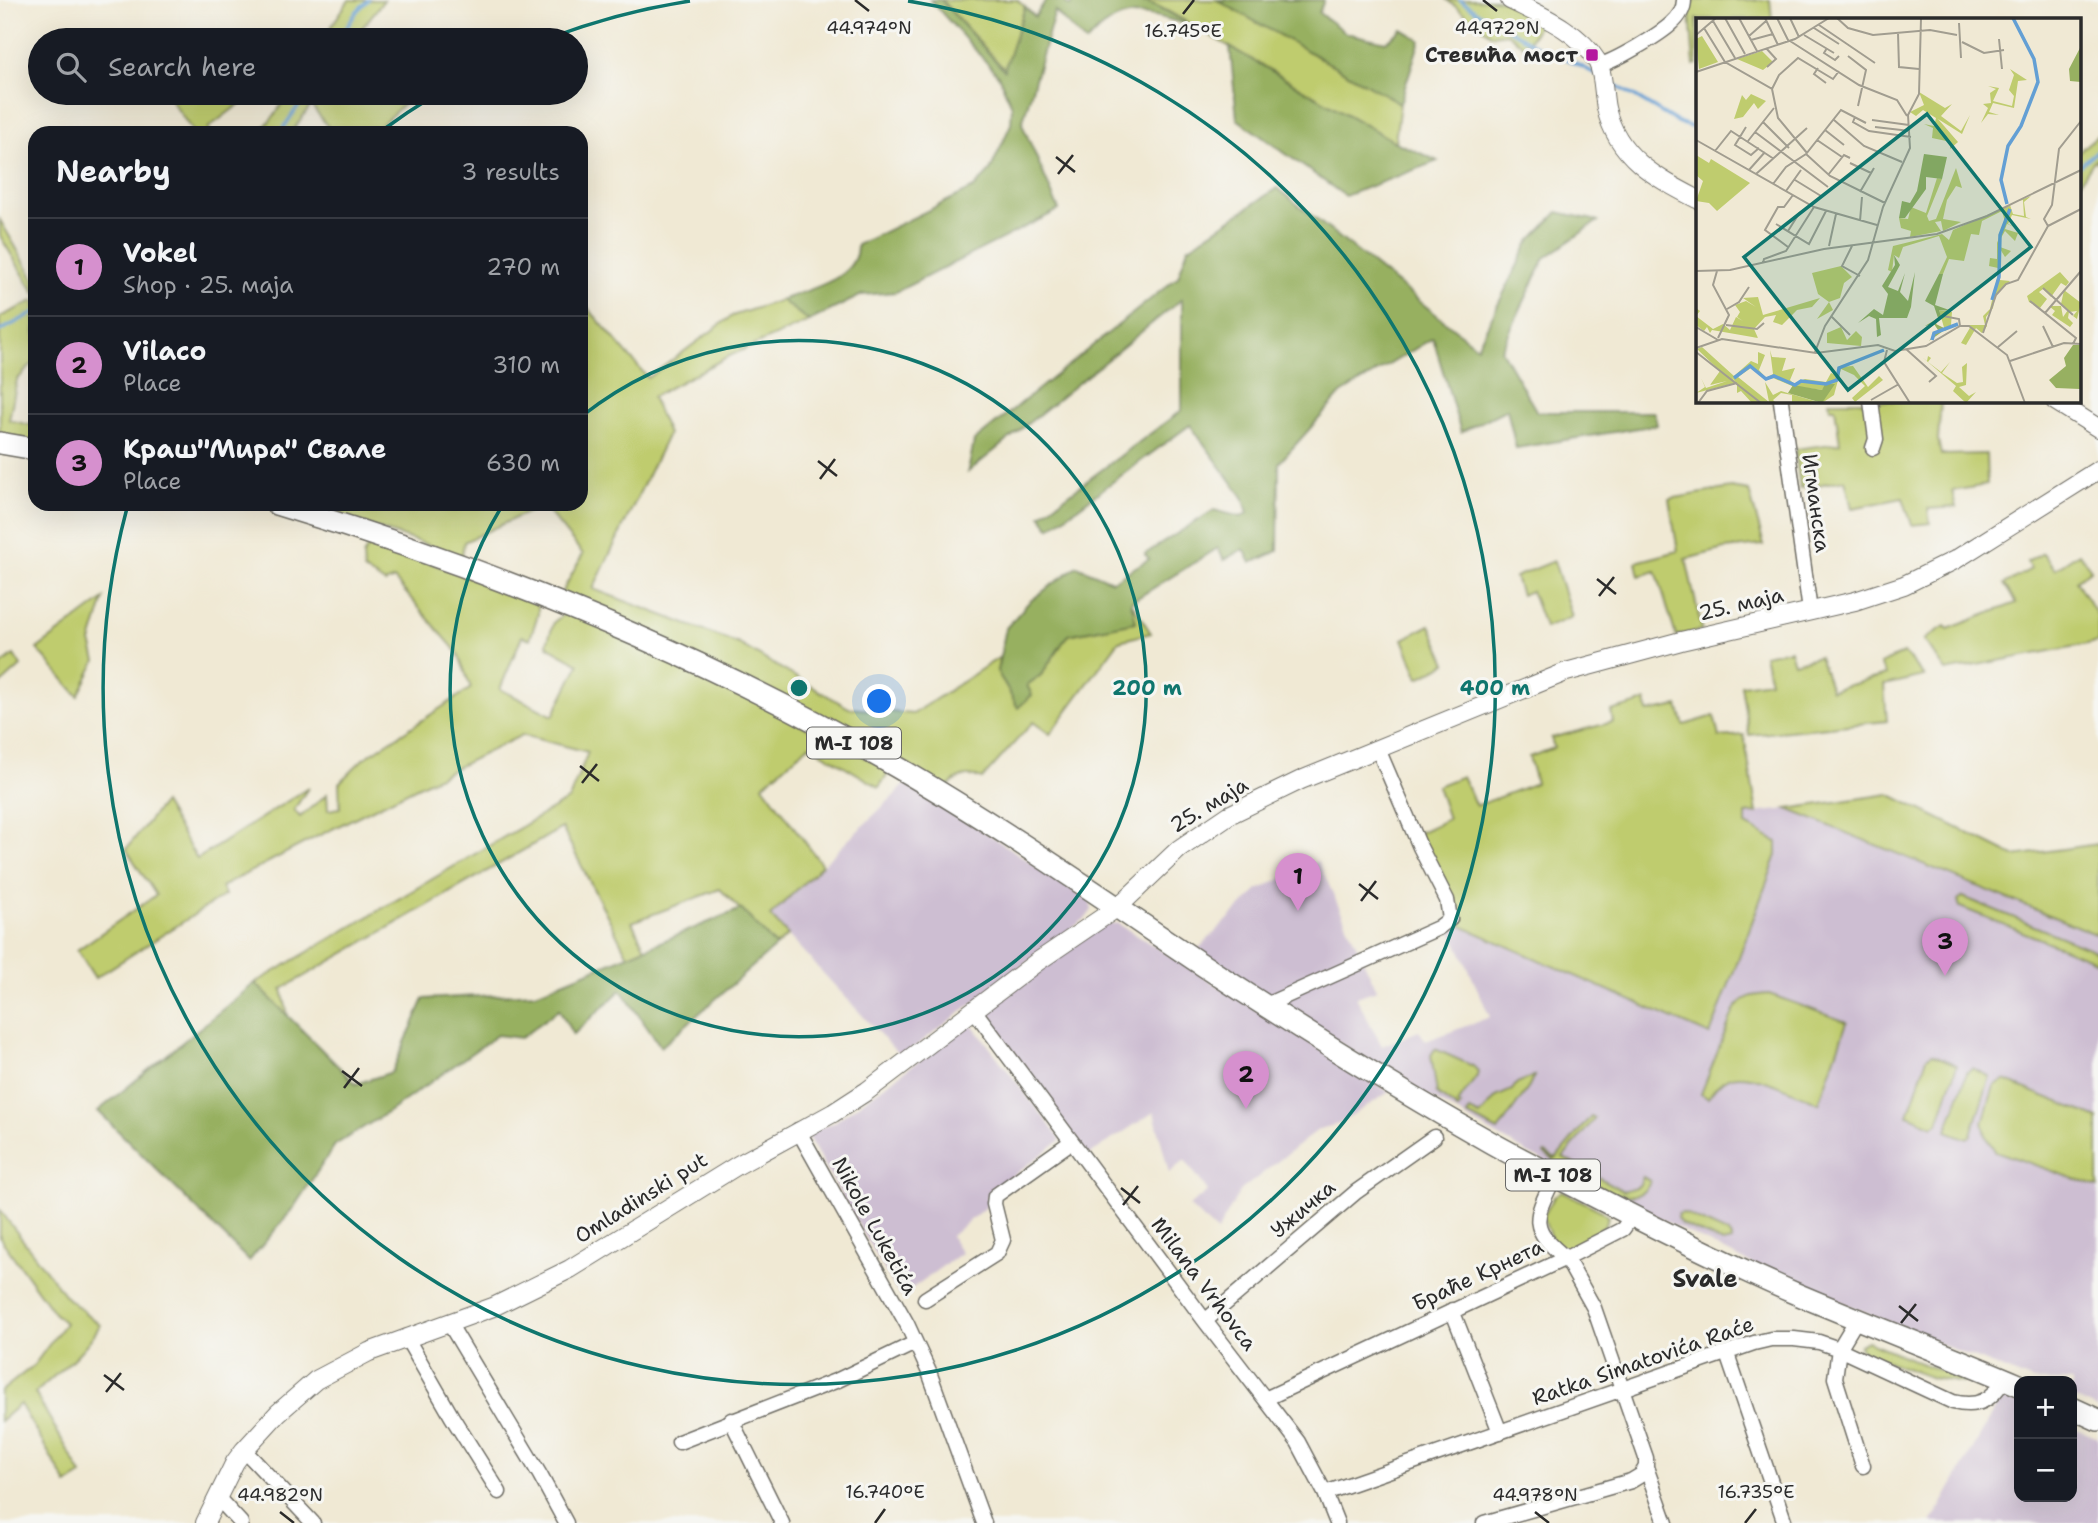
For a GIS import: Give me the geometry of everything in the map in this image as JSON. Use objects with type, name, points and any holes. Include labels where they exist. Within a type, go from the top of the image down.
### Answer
[{"type":"main road","points":[[0,443],[28,448]]},
{"type":"main road","name":"M-I 108","points":[[299,511],[388,538],[515,584],[596,616],[717,672],[882,758],[967,809],[1266,1005],[1488,1141],[1632,1216],[1777,1285],[2011,1382]]},
{"type":"main road","points":[[2077,1410],[2098,1420]]},
{"type":"street","points":[[1510,0],[1569,34],[1588,50],[1599,67],[1613,131],[1628,153],[1658,176],[1696,197]]},
{"type":"street","points":[[1599,67],[1671,24],[1681,13],[1685,0]]},
{"type":"street","name":"Игманска","points":[[1781,402],[1810,611]]},
{"type":"street","points":[[1871,402],[1876,439],[1873,448]]},
{"type":"street","points":[[2057,402],[2098,428]]},
{"type":"street","name":"25. маја","points":[[1118,907],[1179,849],[1229,815],[1301,780],[1566,672],[1681,641],[1855,601],[1927,575],[2098,470]]},
{"type":"street","points":[[1266,1005],[1438,928],[1450,919],[1447,901],[1420,847],[1378,749]]},
{"type":"street","name":"Omladinski put","points":[[205,1523],[234,1462],[278,1413],[316,1380],[369,1352],[493,1307],[570,1269],[798,1130],[859,1097],[1037,962],[1118,907]]},
{"type":"street","name":"Milana Vrhovca","points":[[974,1010],[1298,1442],[1325,1493],[1337,1523]]},
{"type":"street","name":"Nikole Luketića","points":[[798,1130],[929,1372],[984,1523]]},
{"type":"street","name":"Ужичка","points":[[1205,1321],[1356,1192],[1434,1137]]},
{"type":"street","points":[[925,1299],[997,1253],[1003,1240],[994,1204],[995,1196],[1071,1142]]},
{"type":"street","points":[[1555,1176],[1537,1216],[1538,1226],[1548,1243],[1566,1258],[1623,1229],[1632,1216]]},
{"type":"street","name":"Браће Крнета","points":[[1265,1399],[1566,1258],[1594,1308],[1666,1523]]},
{"type":"street","points":[[1452,1310],[1500,1432]]},
{"type":"street","points":[[1857,1319],[1839,1349],[1835,1378],[1863,1466]]},
{"type":"street","points":[[449,1323],[566,1523]]},
{"type":"street","points":[[407,1337],[452,1417],[499,1492]]},
{"type":"street","name":"Ratka Simatovića Raće","points":[[1325,1493],[1771,1339],[1806,1340],[1839,1349],[1953,1402],[1967,1405],[1989,1399],[2011,1382]]},
{"type":"street","points":[[679,1442],[838,1380],[915,1343]]},
{"type":"street","points":[[1727,1354],[1785,1523]]},
{"type":"street","points":[[732,1420],[782,1523]]},
{"type":"street","points":[[244,1450],[313,1523]]},
{"type":"street","points":[[1484,1523],[1631,1481],[1641,1475],[1646,1467]]},
{"type":"street","points":[[217,1497],[241,1523]]},
{"type":"shaded area","points":[[908,782],[1090,901],[1092,910],[1086,918],[901,1057],[770,916]]},
{"type":"shaded area","points":[[1787,809],[2098,935],[2098,1118],[2004,1080],[1995,1151],[2098,1187],[2098,1409],[2077,1399],[2077,1376],[2020,1376],[1928,1339],[1747,1262],[1526,1152],[1369,1062],[1197,950],[1258,890],[1318,861],[1377,990],[1356,997],[1382,1046],[1419,1031],[1426,1041],[1490,1017],[1450,928],[1459,925],[1710,1035],[1769,836],[1746,825],[1746,814]]},
{"type":"shaded area","points":[[1117,923],[1389,1092],[1339,1124],[1319,1129],[1240,1191],[1217,1232],[1189,1206],[1208,1191],[1185,1160],[1169,1173],[1154,1112],[1087,1156],[992,1029],[989,1015],[991,1005],[1100,926]]},
{"type":"shaded area","points":[[971,1023],[1061,1140],[990,1193],[987,1198],[988,1205],[951,1236],[961,1253],[900,1297],[808,1137],[816,1130],[833,1123]]},
{"type":"shaded area","points":[[2002,1397],[2014,1402],[2014,1502],[2077,1502],[2077,1429],[2098,1438],[2098,1523],[1931,1523]]},
{"type":"green space","points":[[349,0],[384,0],[362,28],[330,28]]},
{"type":"green space","points":[[930,0],[941,0],[1004,70],[1025,7],[1035,17],[1046,0],[1062,0],[1070,6],[1074,0],[1137,0],[1155,5],[1197,28],[1165,18],[1138,14],[1112,21],[1086,43],[1055,11],[1022,124],[1059,210],[896,292],[862,295],[809,321],[781,300],[830,282],[841,275],[855,257],[857,245],[974,188],[990,171],[1011,124],[1012,106],[998,75]]},
{"type":"green space","points":[[941,0],[1017,0],[1025,7],[1005,70]]},
{"type":"green space","points":[[1137,0],[1217,0],[1400,103],[1395,142],[1169,12]]},
{"type":"green space","points":[[1217,0],[1324,0],[1319,13],[1346,33],[1386,42],[1402,29],[1420,40],[1400,103]]},
{"type":"green space","points":[[1447,0],[1506,0],[1541,22],[1525,47],[1507,33],[1492,35]]},
{"type":"green space","points":[[1689,0],[1770,0],[1772,18],[1696,18],[1694,65]]},
{"type":"green space","points":[[1230,47],[1395,142],[1438,161],[1345,196],[1237,119]]},
{"type":"green space","points":[[174,105],[238,105],[211,126],[189,126]]},
{"type":"green space","points":[[281,105],[311,105],[296,126],[265,126]]},
{"type":"green space","points":[[311,105],[403,105],[380,126],[328,126]]},
{"type":"green space","points":[[2098,135],[2098,164],[2095,159],[2080,182],[2080,150]]},
{"type":"green space","points":[[1277,188],[1477,347],[1529,242],[1558,212],[1598,221],[1545,258],[1501,350],[1537,412],[1654,412],[1657,425],[1516,448],[1507,409],[1461,432],[1433,338],[1341,394],[1279,463],[1278,551],[1251,563],[1244,549],[1224,560],[1218,548],[1131,602],[1136,622],[1068,635],[1041,675],[1027,685],[1032,695],[1018,708],[997,671],[1006,628],[1029,602],[1077,566],[1112,581],[1149,559],[1145,554],[1214,510],[1241,517],[1248,513],[1243,497],[1190,425],[1050,528],[1041,515],[1182,410],[1182,299],[968,472],[974,441],[1178,277],[1188,248]]},
{"type":"green space","points":[[0,220],[28,268],[28,282],[0,236]]},
{"type":"green space","points":[[781,300],[809,321],[727,357],[652,397],[668,434],[593,589],[739,644],[849,708],[913,714],[1000,657],[997,671],[1026,685],[1041,675],[1068,635],[1135,622],[1131,602],[1151,633],[1119,641],[1050,734],[1033,722],[982,779],[963,777],[947,788],[561,594],[583,554],[548,511],[588,511],[588,308],[648,378],[732,316]]},
{"type":"green space","points":[[28,303],[28,368],[17,380],[9,420],[28,424],[28,441],[0,436],[0,317]]},
{"type":"green space","points":[[1829,402],[1941,402],[1938,440],[1941,455],[1986,454],[1987,485],[1952,491],[1956,507],[1928,509],[1930,523],[1912,525],[1903,498],[1852,508],[1845,480],[1800,488],[1795,449],[1840,443],[1835,408],[1830,408]]},
{"type":"green space","points":[[1731,488],[1749,491],[1764,545],[1725,549],[1686,559],[1702,630],[1676,636],[1656,571],[1639,576],[1636,562],[1678,551],[1669,499]]},
{"type":"green space","points":[[324,511],[530,511],[464,542],[462,556]]},
{"type":"green space","points":[[377,544],[538,601],[538,614],[530,639],[522,636],[500,689],[553,716],[579,664],[549,647],[547,643],[554,622],[566,612],[628,637],[891,770],[879,787],[809,745],[763,785],[822,865],[770,916],[788,935],[776,946],[720,889],[632,922],[645,948],[628,956],[562,828],[282,989],[288,1016],[255,983],[569,799],[588,752],[522,735],[221,887],[225,895],[95,978],[77,950],[156,895],[126,849],[163,803],[197,859],[308,788],[294,810],[300,817],[327,794],[328,810],[340,808],[339,783],[363,759],[471,688],[458,653],[394,579],[385,583],[364,570],[363,556],[369,545]]},
{"type":"green space","points":[[2043,553],[2055,569],[2079,553],[2091,569],[2076,581],[2098,616],[2098,642],[1946,671],[1924,640],[1945,626],[1948,629],[2016,603],[2004,584],[2031,569],[2027,562]]},
{"type":"green space","points":[[1554,561],[1572,617],[1545,628],[1531,591],[1521,595],[1515,577]]},
{"type":"green space","points":[[104,599],[91,642],[96,661],[78,696],[37,649]]},
{"type":"green space","points":[[1430,625],[1447,663],[1419,678],[1403,639]]},
{"type":"green space","points":[[1790,650],[1794,663],[1819,656],[1831,690],[1886,675],[1880,664],[1904,653],[1924,676],[1884,685],[1887,721],[1749,735],[1741,685],[1770,681],[1764,655]]},
{"type":"green space","points":[[14,655],[21,666],[0,685],[0,666]]},
{"type":"green space","points":[[1646,701],[1648,712],[1678,706],[1684,725],[1714,716],[1719,737],[1744,735],[1757,813],[1746,814],[1746,825],[1777,842],[1777,855],[1710,1035],[1459,925],[1418,833],[1448,819],[1437,786],[1462,776],[1476,806],[1536,783],[1529,757],[1554,748],[1551,738],[1613,722],[1611,711]]},
{"type":"green space","points":[[1889,794],[2014,856],[2098,844],[2098,935],[1787,809]]},
{"type":"green space","points":[[1963,897],[2098,952],[2098,962],[1960,907],[1958,901]]},
{"type":"green space","points":[[741,909],[776,946],[661,1047],[621,990],[573,1035],[559,1009],[521,1038],[497,1035],[390,1111],[335,1145],[292,1210],[249,1261],[98,1111],[255,983],[356,1084],[392,1072],[424,999],[536,993]]},
{"type":"green space","points":[[1769,994],[1847,1022],[1819,1103],[1774,1084],[1737,1076],[1728,1078],[1717,1086],[1708,1098],[1701,1094],[1734,1010],[1749,997]]},
{"type":"green space","points":[[1435,1049],[1473,1066],[1478,1071],[1457,1104],[1460,1106],[1458,1109],[1437,1094],[1431,1055]]},
{"type":"green space","points":[[1932,1054],[1957,1065],[1938,1123],[1933,1126],[1908,1115],[1927,1058]]},
{"type":"green space","points":[[1972,1068],[1990,1077],[1970,1137],[1967,1139],[1947,1131],[1967,1072]]},
{"type":"green space","points":[[1534,1076],[1498,1131],[1467,1115],[1470,1111],[1480,1116],[1496,1097]]},
{"type":"green space","points":[[2004,1080],[2098,1118],[2098,1187],[1995,1151],[1986,1136],[1983,1122],[1994,1086]]},
{"type":"green space","points":[[1591,1116],[1595,1118],[1563,1158],[1623,1191],[1639,1186],[1643,1177],[1650,1181],[1643,1192],[1633,1196],[1604,1190],[1552,1163],[1554,1160],[1544,1154],[1556,1159]]},
{"type":"green space","points":[[1562,1191],[1602,1211],[1608,1217],[1604,1227],[1567,1249],[1552,1241],[1543,1217],[1554,1197]]},
{"type":"green space","points":[[0,1210],[66,1297],[100,1325],[78,1353],[35,1393],[82,1475],[67,1484],[20,1404],[0,1421],[0,1392],[34,1365],[65,1323],[54,1313],[0,1238]]},
{"type":"green space","points":[[1683,1213],[1727,1233],[1731,1241],[1723,1243],[1681,1224],[1677,1218],[1678,1214]]},
{"type":"green space","points":[[1867,1341],[1935,1369],[1965,1378],[1963,1383],[1932,1378],[1867,1354],[1859,1345]]},
{"type":"waterway","points":[[346,28],[368,0]]},
{"type":"waterway","points":[[1460,0],[1550,54],[1563,57],[1596,74]]},
{"type":"waterway","points":[[1609,81],[1677,122],[1696,129]]},
{"type":"waterway","points":[[285,126],[299,105]]},
{"type":"waterway","points":[[2080,165],[2098,150]]},
{"type":"waterway","points":[[0,331],[28,316]]},
{"type":"place","name":"Стевића мост","points":[[1592,55]]},
{"type":"place","name":"Vokel","points":[[1298,911]]},
{"type":"place","name":"Краш\"Мира\" Свале","points":[[1945,976]]},
{"type":"place","name":"Vilaco","points":[[1246,1109]]},
{"type":"district","name":"Svale","points":[[1705,1279]]}]
